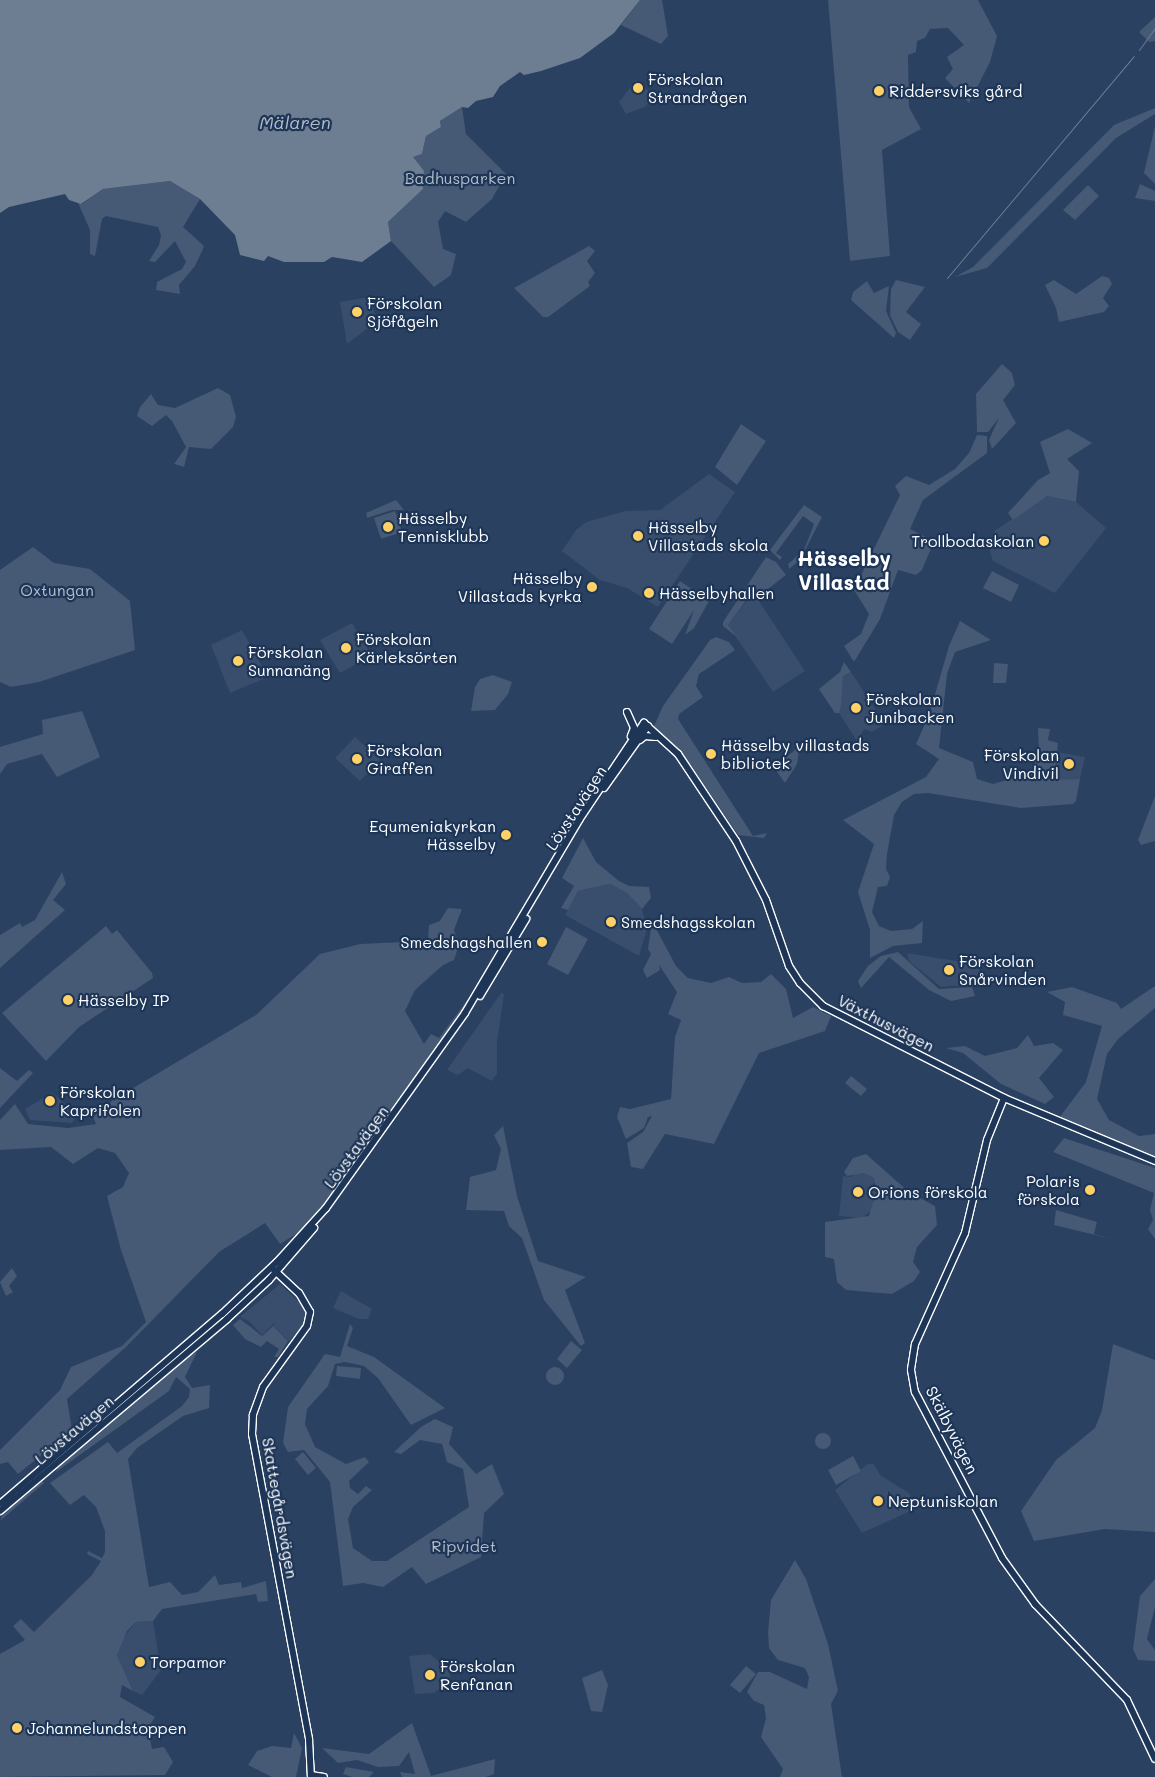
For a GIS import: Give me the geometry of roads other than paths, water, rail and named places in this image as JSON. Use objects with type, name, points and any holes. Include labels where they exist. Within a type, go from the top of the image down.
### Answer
[{"type":"street","points":[[628,712],[634,728],[629,749]]},
{"type":"street","name":"Lövstavägen","points":[[0,1511],[227,1319],[273,1270],[326,1208],[465,1013],[579,820],[645,726]]},
{"type":"street","name":"Växthusvägen","points":[[645,726],[656,737],[673,749]]},
{"type":"street","name":"Växthusvägen","points":[[645,726],[673,749],[696,778],[736,841],[766,900],[789,966],[813,997],[837,1015],[1004,1098],[1155,1161]]},
{"type":"street","points":[[629,749],[645,736],[656,737]]},
{"type":"street","name":"Skälbyvägen","points":[[1004,1098],[987,1140],[965,1233],[915,1344],[911,1370],[915,1392],[1002,1558],[1035,1604],[1127,1700],[1155,1760]]},
{"type":"street","name":"Lövstavägen","points":[[0,1504],[273,1270]]},
{"type":"street","name":"Skattegårdsvägen","points":[[273,1270],[305,1300],[310,1319],[263,1387],[254,1410],[252,1434],[307,1728],[311,1776]]},
{"type":"street","points":[[311,1776],[324,1777]]},
{"type":"water","name":"Mälaren","points":[[0,0],[640,0],[614,33],[580,58],[524,75],[520,72],[500,86],[493,97],[476,101],[468,108],[462,107],[440,121],[441,127],[426,136],[422,154],[413,157],[424,171],[423,189],[388,222],[391,241],[362,262],[332,257],[324,262],[284,262],[268,256],[264,261],[240,255],[235,235],[200,199],[170,181],[103,189],[81,204],[69,200],[65,194],[9,207],[0,213]]},
{"type":"waterway","points":[[1139,50],[1155,28]]},
{"type":"waterway","points":[[947,278],[1134,56]]},
{"type":"place","name":"Förskolan Strandrågen","points":[[638,88]]},
{"type":"place","name":"Riddersviks gård","points":[[879,91]]},
{"type":"place","name":"Förskolan Sjöfågeln","points":[[357,312]]},
{"type":"place","name":"Hässelby Tennisklubb","points":[[388,527]]},
{"type":"place","name":"Hässelby Villastads skola","points":[[638,536]]},
{"type":"place","name":"Trollbodaskolan","points":[[1044,541]]},
{"type":"place","name":"Hässelby Villastads kyrka","points":[[592,587]]},
{"type":"place","name":"Hässelbyhallen","points":[[649,593]]},
{"type":"place","name":"Förskolan Kärleksörten","points":[[346,648]]},
{"type":"place","name":"Förskolan Sunnanäng","points":[[238,661]]},
{"type":"place","name":"Förskolan Junibacken","points":[[856,708]]},
{"type":"place","name":"Hässelby villastads bibliotek","points":[[711,754]]},
{"type":"place","name":"Förskolan Giraffen","points":[[357,759]]},
{"type":"place","name":"Förskolan Vindivil","points":[[1069,764]]},
{"type":"place","name":"Equmeniakyrkan Hässelby","points":[[506,835]]},
{"type":"place","name":"Smedshagsskolan","points":[[611,922]]},
{"type":"place","name":"Smedshagshallen","points":[[542,942]]},
{"type":"place","name":"Förskolan Snårvinden","points":[[949,970]]},
{"type":"place","name":"Hässelby IP","points":[[68,1000]]},
{"type":"place","name":"Förskolan Kaprifolen","points":[[50,1101]]},
{"type":"place","name":"Polaris förskola","points":[[1090,1190]]},
{"type":"place","name":"Orions förskola","points":[[858,1192]]},
{"type":"place","name":"Neptuniskolan","points":[[878,1501]]},
{"type":"place","name":"Torpamor","points":[[140,1662]]},
{"type":"place","name":"Förskolan Renfanan","points":[[430,1675]]},
{"type":"place","name":"Johannelundstoppen","points":[[17,1728]]},
{"type":"district","name":"Hässelby Villastad","points":[[844,570]]},
{"type":"park label","name":"Badhusparken","points":[[460,178]]},
{"type":"park label","name":"Oxtungan","points":[[57,590]]},
{"type":"park label","name":"Ripvidet","points":[[464,1546]]}]
